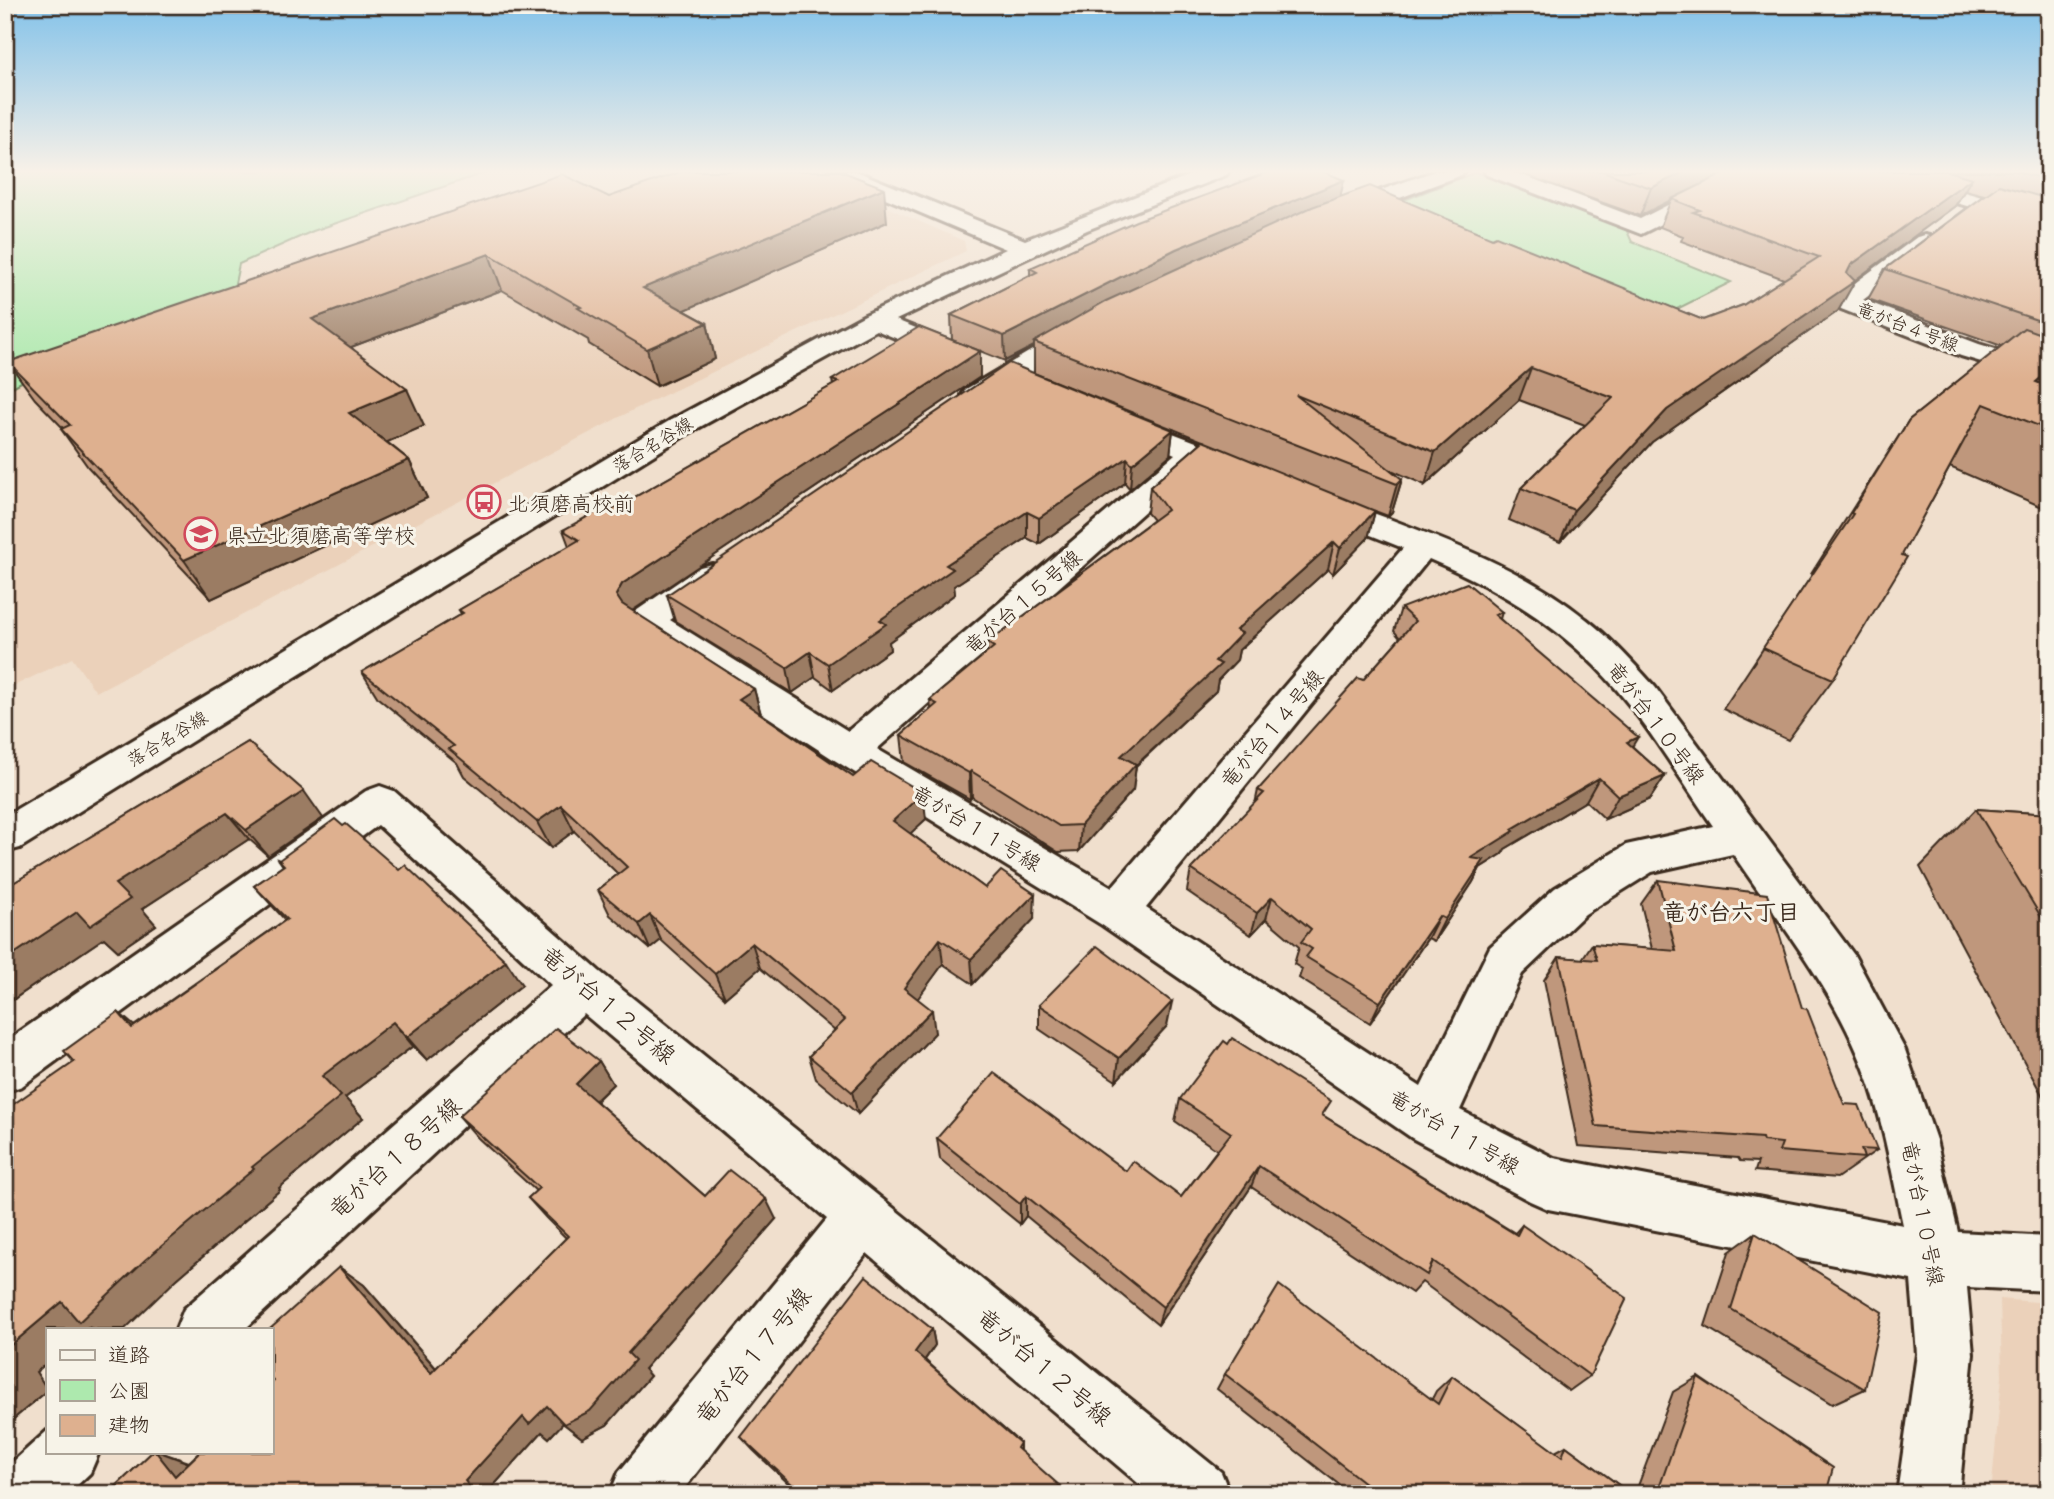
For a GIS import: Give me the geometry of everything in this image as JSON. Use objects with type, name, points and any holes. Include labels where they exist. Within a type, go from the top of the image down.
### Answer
[{"type":"street","points":[[1007,241],[1024,248]]},
{"type":"street","name":"落合名谷線","points":[[5,836],[679,427],[874,320],[1042,241]]},
{"type":"street","name":"竜が台４号線","points":[[1927,241],[1845,302],[1970,350],[2049,374]]},
{"type":"street","points":[[950,413],[1006,375],[1106,318]]},
{"type":"street","points":[[874,320],[1044,390]]},
{"type":"street","name":"竜が台１０号線","points":[[1094,411],[1424,544],[1516,585],[1572,624],[1618,665],[1838,969],[1881,1049],[1911,1140],[1937,1258],[1945,1353],[1928,1494]]},
{"type":"street","name":"竜が台１５号線","points":[[850,751],[1195,452]]},
{"type":"street","name":"竜が台１４号線","points":[[1117,912],[1424,544]]},
{"type":"street","name":"竜が台１１号線","points":[[747,552],[645,621],[850,751],[1117,912],[1430,1121],[1548,1183],[1937,1258],[2049,1264]]},
{"type":"street","name":"竜が台１２号線","points":[[5,1070],[380,802],[583,985],[1199,1494]]},
{"type":"street","points":[[1430,1121],[1506,961],[1570,901],[1640,857],[1742,836]]},
{"type":"street","name":"竜が台１８号線","points":[[205,1328],[583,985]]},
{"type":"street","name":"竜が台１７号線","points":[[641,1494],[863,1216]]},
{"type":"street","points":[[23,1494],[67,1454]]},
{"type":"shaded area","name":"県立北須磨高等学校","points":[[380,241],[964,241],[966,251],[633,410],[96,692],[72,658],[5,690],[5,391],[100,339]]},
{"type":"shaded area","points":[[2000,1299],[2049,1303],[2049,1494],[1991,1494],[2002,1376]]},
{"type":"green space","points":[[5,241],[291,241],[239,264],[233,293],[100,339],[5,391]]},
{"type":"green space","points":[[1437,241],[1632,241],[1731,282],[1641,327]]},
{"type":"building","points":[[365,241],[756,241],[643,288],[707,323],[647,349],[489,254],[312,319],[407,389],[349,413],[409,460],[184,560],[61,429],[70,425],[8,362]]},
{"type":"building","points":[[1091,241],[1196,241],[1004,336],[951,315],[1037,272],[1030,268]]},
{"type":"building","points":[[1238,241],[1508,241],[1703,320],[1743,305],[1819,257],[1774,241],[1884,241],[1851,265],[1847,273],[1855,281],[1667,410],[1574,510],[1521,488],[1613,398],[1531,368],[1435,452],[1296,395],[1402,479],[1397,484],[1034,342],[1106,301]]},
{"type":"building","points":[[1923,241],[2049,241],[2049,324],[1885,269]]},
{"type":"building","points":[[919,327],[980,351],[622,584],[616,595],[622,604],[754,689],[739,699],[853,777],[871,762],[923,793],[893,821],[985,888],[1001,871],[1035,894],[971,959],[940,939],[904,988],[932,1010],[852,1092],[809,1056],[845,1020],[752,943],[715,974],[650,915],[639,924],[598,890],[627,867],[561,805],[537,822],[449,749],[454,746],[362,672],[463,613],[459,610],[579,540],[563,530],[605,507],[610,511],[838,382],[832,380]]},
{"type":"building","points":[[2024,328],[2049,337],[2049,371],[2036,382],[2049,387],[2049,430],[1984,404],[1902,555],[1907,557],[1833,679],[1763,648],[1853,514],[1851,513],[1909,420]]},
{"type":"building","points":[[1009,363],[1173,430],[1132,464],[1127,458],[1039,518],[1027,512],[946,565],[953,569],[880,620],[886,624],[828,664],[810,652],[787,668],[667,595]]},
{"type":"building","points":[[1203,441],[1375,511],[1340,548],[1334,542],[1236,630],[1242,633],[1215,661],[1221,664],[1121,756],[1136,764],[1081,825],[1059,826],[971,771],[969,773],[901,735],[937,704],[930,700],[994,647],[987,643],[1167,510],[1150,487]]},
{"type":"building","points":[[1467,583],[1502,612],[1495,615],[1638,737],[1627,742],[1665,776],[1618,796],[1599,778],[1512,829],[1514,831],[1471,858],[1484,860],[1445,919],[1439,916],[1380,1002],[1306,957],[1312,949],[1301,942],[1311,929],[1272,897],[1257,913],[1191,869],[1264,793],[1258,790],[1358,678],[1363,680],[1415,621],[1401,608]]},
{"type":"building","points":[[248,742],[304,791],[246,830],[227,813],[115,884],[130,899],[90,926],[77,912],[5,960],[5,888]]},
{"type":"building","points":[[1976,809],[2049,814],[2049,930]]},
{"type":"building","points":[[335,819],[343,826],[346,824],[399,870],[405,865],[506,961],[407,1037],[393,1022],[322,1076],[341,1096],[252,1167],[254,1169],[145,1260],[79,1322],[62,1302],[5,1350],[5,1293],[9,1290],[5,1286],[5,1110],[74,1062],[64,1051],[118,1012],[132,1028],[287,919],[254,886],[284,865],[279,860]]},
{"type":"building","points":[[1658,880],[1767,894],[1802,1008],[1807,1009],[1844,1104],[1859,1105],[1877,1150],[1861,1149],[1864,1158],[1779,1151],[1782,1143],[1763,1141],[1762,1138],[1596,1126],[1559,957],[1597,960],[1592,944],[1676,951]]},
{"type":"building","points":[[1097,946],[1172,1002],[1119,1058],[1039,1005]]},
{"type":"building","points":[[556,1028],[599,1061],[576,1084],[705,1196],[729,1170],[766,1199],[628,1353],[635,1360],[590,1411],[564,1424],[547,1406],[529,1424],[523,1417],[465,1481],[475,1494],[108,1494],[150,1454],[158,1454],[175,1476],[198,1454],[273,1454],[271,1328],[339,1267],[431,1373],[568,1236],[528,1198],[539,1188],[459,1116]]},
{"type":"building","points":[[1232,1038],[1331,1101],[1322,1115],[1517,1235],[1522,1225],[1627,1298],[1590,1376],[1433,1261],[1427,1275],[1259,1166],[1163,1307],[1026,1196],[1020,1204],[937,1138],[994,1073],[1126,1171],[1133,1161],[1181,1197],[1231,1133],[1180,1099],[1224,1041],[1228,1044]]},
{"type":"building","points":[[1755,1233],[1882,1312],[1865,1389],[1731,1309]]},
{"type":"building","points":[[866,1276],[932,1329],[915,1352],[1020,1443],[1017,1448],[1069,1494],[786,1494],[793,1485],[741,1437]]},
{"type":"building","points":[[1279,1285],[1438,1404],[1452,1376],[1562,1457],[1566,1446],[1631,1494],[1379,1494],[1225,1374]]},
{"type":"building","points":[[1698,1377],[1833,1468],[1826,1494],[1657,1494]]},
{"type":"place","name":"北須磨高校前","points":[[484,502]]},
{"type":"place","name":"県立北須磨高等学校","points":[[201,534]]},
{"type":"district","name":"竜が台六丁目","points":[[1731,911]]}]
